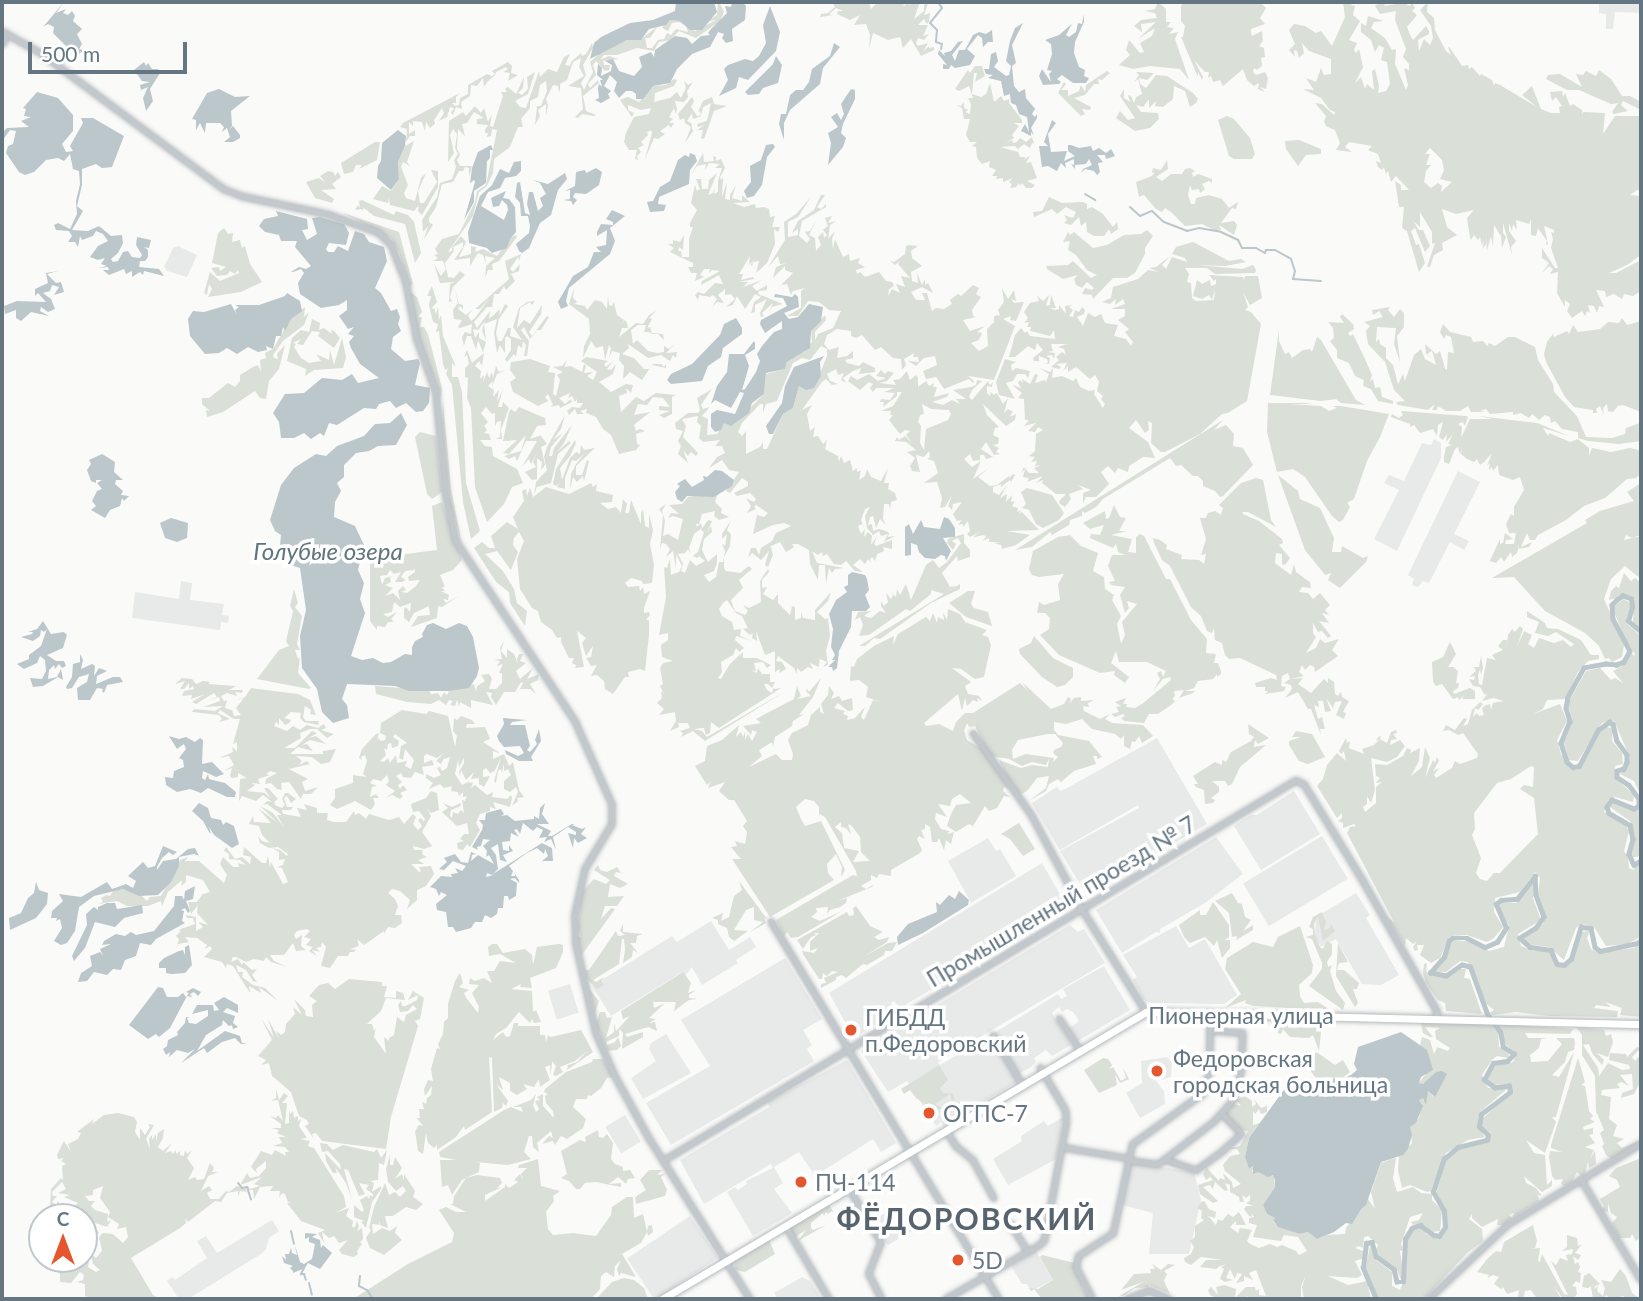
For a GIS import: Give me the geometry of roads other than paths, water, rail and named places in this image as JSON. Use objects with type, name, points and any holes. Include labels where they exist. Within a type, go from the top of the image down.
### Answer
[{"type":"main road","name":"Пионерная улица","points":[[662,1299],[1022,1084],[1041,1070],[1146,1012],[1641,1024]]},
{"type":"street","points":[[2,44],[5,33],[41,53],[224,189],[250,198],[328,214],[378,232],[391,244],[406,282],[417,339],[436,392],[446,498],[456,541],[575,721],[612,804],[614,814],[609,830],[584,869],[575,926],[582,978],[596,1033],[615,1076],[750,1299]]},
{"type":"street","points":[[973,733],[1031,814],[1082,909],[1146,1012]]},
{"type":"street","name":"Промышленный проезд № 7","points":[[664,1160],[1296,780],[1304,784],[1362,879],[1431,1000],[1437,1017]]},
{"type":"street","points":[[771,921],[999,1299]]},
{"type":"street","points":[[1092,1299],[1077,1269],[1076,1259],[1083,1250],[1113,1233],[1132,1144],[1203,1093],[1209,1071],[1210,1012]]},
{"type":"street","points":[[1059,1018],[1079,1049]]},
{"type":"street","points":[[1062,1147],[1154,1165],[1222,1114],[1234,1099],[1239,1084],[1242,1033],[1210,1031]]},
{"type":"street","points":[[993,1035],[1022,1084]]},
{"type":"street","points":[[945,1299],[1028,1252],[1044,1240],[1062,1147],[1065,1111],[1041,1070]]},
{"type":"street","points":[[1164,1159],[1192,1169],[1200,1168],[1241,1134],[1222,1114]]},
{"type":"street","points":[[946,1129],[956,1146],[973,1160],[994,1198]]},
{"type":"street","points":[[1428,1299],[1498,1231],[1641,1143]]},
{"type":"street","points":[[1581,1179],[1641,1280]]},
{"type":"street","points":[[849,1188],[881,1242],[869,1274],[882,1299]]},
{"type":"street","points":[[1010,1223],[1028,1252]]},
{"type":"street","points":[[786,1226],[829,1299]]},
{"type":"street","points":[[1126,1299],[1149,1290],[1170,1299]]},
{"type":"water","points":[[64,2],[56,13],[66,9],[63,13],[68,15],[72,11],[75,16],[73,21],[82,29],[77,34],[82,44],[79,49],[84,50],[88,56],[81,52],[76,58],[74,50],[68,48],[53,33],[54,27],[48,24],[43,27]]},
{"type":"water","points":[[676,2],[714,2],[717,12],[702,30],[690,30],[680,21],[670,20],[666,25],[649,29],[641,40],[627,40],[590,59],[594,43],[601,37],[630,23],[653,20],[675,11]]},
{"type":"water","points":[[732,2],[742,2],[746,6],[745,20],[732,29],[733,41],[726,43],[722,38],[724,34],[718,32],[710,47],[692,54],[677,69],[670,83],[653,86],[643,99],[636,99],[636,94],[632,91],[626,91],[619,98],[614,91],[617,82],[610,75],[604,86],[611,91],[608,94],[610,98],[601,103],[595,100],[599,98],[598,88],[599,84],[602,87],[600,80],[603,80],[597,75],[598,64],[602,68],[601,76],[611,71],[612,65],[605,61],[613,59],[619,71],[634,76],[642,67],[639,57],[651,52],[654,57],[655,50],[675,36],[687,38],[692,44],[701,36],[710,35],[708,33],[711,29],[727,13],[725,6],[731,7]]},
{"type":"water","points":[[770,6],[780,32],[776,51],[748,80],[739,77],[736,88],[719,96],[728,80],[724,69],[728,65],[745,59],[753,61],[759,56],[766,43],[763,25]]},
{"type":"water","points":[[1084,14],[1084,22],[1075,42],[1074,53],[1079,67],[1085,70],[1084,76],[1089,78],[1086,83],[1073,83],[1062,75],[1057,79],[1061,82],[1059,84],[1043,85],[1039,76],[1042,69],[1051,82],[1049,74],[1052,71],[1047,70],[1052,54],[1051,44],[1045,40],[1059,35],[1072,24],[1066,35],[1069,37],[1076,32],[1078,23],[1082,24]]},
{"type":"water","points":[[1023,23],[1012,45],[1016,63],[1012,66],[1014,86],[1019,92],[1025,89],[1026,98],[1037,111],[1035,109],[1032,114],[1035,117],[1037,114],[1037,118],[1031,128],[1034,135],[1031,132],[1031,136],[1021,131],[1025,124],[1029,132],[1027,117],[1019,114],[1016,105],[1011,103],[1010,94],[1004,96],[1001,81],[988,78],[993,75],[986,74],[984,69],[989,69],[991,54],[996,52],[998,61],[994,67],[1006,76],[1009,75],[1011,66],[1006,61],[1010,41],[1015,28]]},
{"type":"water","points":[[992,30],[993,42],[988,42],[983,47],[982,38],[978,35],[967,49],[975,56],[970,65],[955,68],[951,65],[949,69],[943,69],[943,64],[947,65],[938,54],[939,50],[945,56],[944,53],[963,41],[952,55],[955,61],[959,50],[965,50],[973,35],[979,32],[986,34]]},
{"type":"water","points":[[834,43],[840,47],[823,68],[820,84],[790,110],[784,123],[784,140],[779,124],[781,114],[786,114],[790,95],[796,90],[803,90],[809,82],[812,69],[830,56]]},
{"type":"water","points":[[776,56],[782,65],[778,83],[763,88],[759,94],[748,95],[745,92],[773,64]]},
{"type":"water","points":[[144,62],[152,69],[158,69],[160,73],[150,89],[153,101],[146,111],[143,98],[148,87],[141,90],[140,85],[150,82],[142,81],[134,70]]},
{"type":"water","points":[[219,89],[235,97],[250,96],[231,111],[232,126],[229,130],[233,126],[240,135],[240,138],[233,142],[224,142],[230,137],[227,128],[222,132],[224,127],[220,123],[206,123],[205,133],[200,123],[196,130],[196,120],[192,119],[207,93]]},
{"type":"water","points":[[851,89],[855,90],[855,99],[841,133],[846,138],[843,147],[828,165],[831,143],[828,133],[838,127],[831,117],[837,113],[841,120],[844,114],[841,104]]},
{"type":"water","points":[[37,92],[58,98],[73,115],[73,131],[62,144],[66,152],[73,151],[70,146],[83,123],[81,118],[93,118],[124,136],[112,167],[102,168],[96,164],[82,169],[82,185],[77,206],[83,211],[72,230],[88,231],[99,226],[111,236],[122,235],[123,243],[111,259],[113,262],[118,261],[123,252],[128,251],[132,257],[140,258],[142,255],[136,245],[137,237],[151,240],[149,248],[144,247],[148,250],[148,257],[145,261],[140,261],[139,267],[159,269],[164,276],[144,271],[143,275],[140,272],[132,277],[132,271],[126,274],[124,269],[109,275],[103,270],[109,270],[108,267],[98,268],[107,266],[101,264],[105,258],[98,260],[90,257],[98,246],[108,241],[103,234],[96,231],[93,236],[82,240],[80,236],[78,247],[75,242],[68,242],[72,236],[69,231],[56,230],[54,225],[58,223],[70,229],[77,214],[76,201],[80,184],[79,171],[73,169],[70,154],[64,161],[58,158],[46,160],[34,172],[25,175],[19,172],[6,153],[8,146],[13,144],[16,131],[10,130],[2,141],[2,133],[7,128],[29,127],[21,121],[31,117],[24,116],[26,109],[23,108]]},
{"type":"water","points":[[1052,120],[1056,123],[1048,134],[1051,152],[1067,151],[1064,161],[1075,156],[1068,151],[1068,145],[1079,148],[1091,146],[1093,151],[1099,148],[1106,153],[1111,149],[1115,156],[1106,159],[1105,155],[1097,155],[1103,162],[1098,163],[1100,172],[1097,175],[1094,171],[1085,169],[1081,173],[1083,169],[1092,165],[1089,159],[1086,164],[1075,165],[1075,169],[1071,164],[1074,165],[1074,159],[1065,163],[1066,168],[1061,163],[1057,171],[1048,166],[1042,167],[1039,146],[1048,146],[1044,142]]},
{"type":"water","points":[[398,130],[406,136],[405,146],[398,162],[399,179],[391,190],[377,178],[378,166],[382,143]]},
{"type":"water","points":[[773,144],[775,147],[767,157],[762,185],[754,196],[747,198],[744,191],[751,182],[750,166],[761,160],[766,145]]},
{"type":"water","points":[[491,145],[493,150],[490,150],[490,158],[487,161],[486,183],[474,191],[474,202],[464,220],[475,182],[474,180],[470,183],[472,168],[478,152]]},
{"type":"water","points":[[690,153],[695,155],[697,161],[690,170],[689,184],[659,197],[658,204],[666,205],[664,211],[650,212],[647,202],[653,201],[660,187],[670,181],[678,160],[685,155],[689,157]]},
{"type":"water","points":[[521,161],[521,171],[516,176],[505,178],[500,188],[488,192],[481,206],[504,220],[507,205],[502,200],[499,206],[493,207],[491,198],[506,191],[503,198],[509,199],[515,207],[516,232],[507,248],[492,253],[487,248],[469,243],[468,232],[480,196],[492,185],[500,169],[509,173],[514,162]]},
{"type":"water","points":[[596,168],[602,172],[599,185],[586,194],[575,193],[573,197],[577,200],[573,205],[571,201],[563,200],[570,199],[570,190],[565,191],[575,186],[576,172],[585,170],[586,173]]},
{"type":"water","points":[[565,173],[567,179],[558,190],[551,215],[540,223],[529,248],[522,253],[516,244],[529,233],[530,226],[528,216],[521,216],[520,203],[515,197],[517,183],[520,182],[525,213],[530,215],[527,204],[529,192],[533,192],[538,211],[543,206],[540,198],[546,194],[540,183],[533,180],[548,184]]},
{"type":"water","points":[[612,210],[625,216],[610,228],[615,241],[610,254],[569,288],[566,301],[568,306],[561,309],[558,302],[573,276],[588,267],[594,252],[601,252],[596,247],[606,245],[607,230],[597,236],[597,232],[601,224],[613,225],[613,222],[606,219]]},
{"type":"water","points":[[276,211],[307,219],[308,229],[302,230],[307,240],[317,234],[312,218],[320,217],[344,224],[349,233],[346,245],[329,243],[326,249],[328,252],[334,252],[338,246],[348,251],[355,231],[364,234],[369,242],[384,247],[387,261],[375,288],[391,311],[397,309],[400,317],[398,324],[401,331],[393,337],[391,349],[405,361],[418,359],[420,363],[415,385],[430,388],[429,403],[423,411],[416,412],[406,403],[396,408],[390,401],[379,404],[376,409],[364,408],[337,425],[329,423],[324,436],[320,433],[311,439],[304,433],[294,438],[281,438],[279,422],[273,413],[285,394],[304,393],[322,378],[342,380],[352,374],[358,383],[379,378],[360,364],[351,348],[349,342],[354,336],[348,334],[354,327],[348,329],[339,316],[347,310],[347,300],[339,305],[321,308],[300,294],[298,283],[304,273],[301,269],[291,272],[299,267],[306,269],[311,266],[295,247],[297,241],[281,241],[279,235],[265,232],[259,226],[264,219],[278,216]]},
{"type":"water","points":[[58,271],[47,274],[56,283],[61,282],[64,292],[54,295],[59,287],[52,285],[50,291],[43,293],[51,299],[55,309],[48,312],[41,307],[40,311],[49,316],[31,312],[21,321],[16,318],[16,310],[5,314],[4,306],[17,301],[46,302],[38,293],[35,296],[35,289],[48,283],[46,273]]},
{"type":"water","points":[[287,293],[300,301],[302,311],[291,319],[285,331],[283,327],[281,336],[276,336],[273,349],[266,346],[267,350],[258,352],[248,347],[237,354],[227,348],[219,353],[205,354],[190,336],[188,319],[193,311],[204,312],[231,304],[237,315],[235,310],[239,307],[235,305],[259,305]]},
{"type":"water","points":[[775,294],[792,297],[795,294],[798,297],[799,307],[784,313],[789,319],[798,317],[809,304],[823,307],[821,321],[811,331],[810,348],[787,362],[785,369],[766,373],[764,394],[752,403],[749,413],[731,426],[724,423],[721,430],[715,432],[711,427],[711,414],[717,410],[735,414],[744,393],[740,392],[731,408],[715,400],[711,404],[717,386],[727,372],[729,354],[744,354],[754,341],[755,343],[755,349],[745,355],[749,366],[742,390],[745,389],[760,361],[757,354],[774,332],[782,329],[782,321],[765,333],[760,324],[761,320],[787,306],[783,298],[774,297]]},
{"type":"water","points":[[736,318],[742,328],[742,334],[723,348],[721,357],[708,366],[702,381],[671,384],[667,380],[671,374],[692,364],[720,335],[724,324]]},
{"type":"water","points":[[824,356],[820,362],[821,376],[814,388],[806,390],[799,386],[793,408],[783,414],[773,434],[769,434],[766,426],[782,403],[785,386],[794,367]]},
{"type":"water","name":"Голубые озера","points":[[401,413],[407,425],[396,445],[378,446],[356,453],[344,465],[344,477],[337,483],[341,491],[335,502],[334,517],[355,526],[364,545],[358,570],[364,583],[360,599],[365,613],[351,656],[362,660],[373,658],[383,663],[391,662],[405,654],[412,655],[415,641],[423,637],[427,625],[433,623],[446,629],[459,623],[467,626],[473,637],[479,668],[469,688],[449,691],[409,691],[395,686],[347,684],[342,699],[347,705],[349,718],[333,723],[322,712],[317,689],[302,668],[300,636],[306,610],[300,568],[284,563],[279,556],[281,535],[275,531],[270,520],[281,485],[294,468],[316,454],[326,456],[337,446],[364,436],[375,424],[390,423]]},
{"type":"water","points":[[102,454],[115,462],[114,472],[123,480],[116,480],[115,484],[123,491],[121,495],[129,496],[124,501],[122,498],[120,506],[110,510],[105,518],[91,510],[96,506],[92,501],[97,491],[102,489],[97,483],[102,480],[96,480],[96,483],[91,481],[87,470],[91,464],[89,460]]},
{"type":"water","points":[[715,470],[722,471],[734,480],[732,486],[714,497],[687,496],[682,502],[677,499],[675,492],[680,486],[677,484],[685,479],[692,487],[704,480],[703,476],[707,477]]},
{"type":"water","points":[[944,517],[949,519],[955,528],[955,537],[943,538],[951,551],[946,561],[945,556],[941,555],[935,559],[925,558],[917,545],[911,543],[911,555],[905,556],[905,527],[909,524],[913,534],[921,520],[924,527],[940,529]]},
{"type":"water","points":[[171,518],[188,523],[187,538],[177,542],[165,538],[160,523]]},
{"type":"water","points":[[852,572],[865,575],[869,590],[865,595],[870,607],[866,611],[852,611],[851,627],[839,651],[837,668],[833,671],[832,667],[828,667],[835,660],[832,660],[835,655],[831,647],[833,629],[829,614],[836,600],[847,592],[844,587],[848,585],[848,575]]},
{"type":"water","points":[[43,621],[51,634],[64,632],[67,635],[63,648],[47,655],[56,661],[64,661],[66,666],[62,668],[59,664],[55,669],[54,665],[49,670],[48,679],[57,677],[61,669],[63,680],[58,677],[43,686],[33,687],[30,678],[42,679],[46,671],[45,660],[40,656],[37,663],[24,669],[17,664],[29,659],[29,655],[41,646],[47,629],[44,632],[41,630],[40,636],[33,641],[21,637],[32,634],[33,632],[28,632],[37,629]]},
{"type":"water","points":[[80,654],[83,660],[81,669],[92,664],[95,666],[94,676],[99,668],[107,671],[97,676],[96,684],[113,677],[120,677],[123,682],[107,685],[104,693],[103,689],[97,688],[90,700],[78,700],[77,688],[87,682],[89,674],[79,677],[72,688],[66,687],[72,677],[73,664],[80,662]]},
{"type":"water","points":[[503,718],[527,720],[512,722],[510,725],[525,725],[530,746],[527,750],[530,752],[537,744],[535,740],[539,729],[541,741],[531,757],[533,761],[519,761],[506,754],[505,750],[518,756],[524,753],[520,746],[504,747],[499,741],[497,736],[504,724]]},
{"type":"water","points":[[169,736],[179,739],[186,737],[195,742],[200,738],[203,740],[202,764],[212,762],[224,774],[216,777],[203,771],[202,778],[205,780],[208,774],[209,779],[225,783],[236,792],[235,797],[227,797],[208,788],[201,793],[190,789],[177,792],[166,785],[165,777],[173,778],[174,771],[184,767],[183,760],[179,758],[186,749],[184,744],[177,749]]},
{"type":"water","points":[[199,803],[208,808],[211,818],[221,820],[223,825],[226,822],[234,826],[239,844],[232,848],[214,835],[209,827],[211,834],[209,832],[203,821],[192,811]]},
{"type":"water","points":[[545,803],[542,814],[549,824],[537,824],[551,831],[548,836],[552,836],[572,824],[575,824],[572,825],[582,829],[586,827],[581,834],[587,838],[578,843],[574,838],[573,848],[568,833],[576,835],[576,832],[568,827],[553,837],[556,850],[551,839],[544,842],[547,837],[539,838],[543,830],[537,827],[533,831],[523,823],[520,834],[517,829],[514,830],[519,837],[511,833],[510,841],[502,842],[503,850],[509,851],[509,845],[513,851],[503,855],[507,862],[500,860],[498,844],[491,848],[496,855],[498,869],[493,874],[542,843],[552,848],[553,861],[542,861],[548,856],[545,849],[544,854],[537,848],[527,853],[509,866],[513,871],[511,876],[515,874],[519,880],[519,883],[515,878],[510,879],[517,883],[516,896],[509,900],[508,896],[504,896],[503,908],[498,908],[497,914],[491,918],[485,915],[482,922],[475,922],[471,928],[456,932],[453,927],[448,927],[446,912],[437,910],[436,904],[447,895],[441,892],[439,896],[436,889],[430,887],[441,876],[452,877],[451,874],[458,873],[455,868],[462,871],[466,866],[453,861],[444,870],[439,869],[447,862],[444,858],[455,854],[461,862],[468,863],[471,852],[476,854],[472,855],[471,861],[478,855],[494,864],[489,855],[486,857],[487,851],[483,846],[490,840],[483,839],[481,846],[477,847],[478,850],[472,847],[482,830],[483,825],[479,820],[485,820],[486,813],[501,809],[504,814],[501,816],[507,815],[515,821],[534,819],[534,816],[539,819],[540,808]]},
{"type":"water","points":[[163,846],[177,852],[173,855],[169,852],[162,858],[157,870],[163,861],[176,859],[188,849],[195,848],[199,856],[194,854],[179,857],[179,866],[171,882],[158,895],[139,896],[123,889],[94,896],[79,907],[75,931],[67,943],[61,945],[54,941],[62,928],[60,919],[56,921],[57,918],[51,918],[52,911],[63,901],[59,894],[81,897],[107,882],[112,889],[126,884],[133,888],[136,881],[128,876],[143,862],[148,868],[155,866]]},
{"type":"water","points":[[36,882],[39,890],[48,893],[47,904],[36,918],[10,930],[9,918],[21,913],[28,898],[34,893]]},
{"type":"water","points":[[195,886],[193,899],[186,901],[190,911],[188,913],[185,908],[181,910],[184,911],[182,921],[185,923],[156,939],[151,945],[140,943],[136,956],[125,960],[121,970],[113,969],[107,975],[94,972],[87,981],[78,982],[81,973],[92,966],[90,956],[100,952],[103,956],[100,949],[111,944],[102,945],[104,941],[116,934],[125,936],[131,932],[136,935],[154,931],[174,906],[175,896],[182,896],[184,900],[185,891]]},
{"type":"water","points":[[959,891],[969,900],[968,905],[898,945],[897,937],[908,924],[937,912],[936,902],[940,905],[949,895],[955,899]]},
{"type":"water","points":[[115,903],[117,909],[142,905],[143,913],[124,918],[115,927],[95,922],[85,948],[74,961],[72,956],[87,925],[86,914],[94,907],[98,910],[98,907]]},
{"type":"water","points":[[189,945],[192,965],[185,973],[166,973],[166,968],[159,968],[159,963],[164,958],[183,950],[185,955],[185,947]]},
{"type":"water","points":[[158,987],[163,988],[167,997],[178,997],[183,993],[186,997],[189,993],[186,992],[193,988],[201,992],[198,996],[194,992],[190,994],[192,997],[187,996],[170,1028],[159,1037],[156,1034],[148,1039],[129,1025]]},
{"type":"water","points":[[224,997],[238,1005],[238,1013],[227,1008],[223,1012],[235,1016],[233,1023],[238,1027],[233,1029],[232,1025],[229,1026],[223,1020],[222,1025],[206,1035],[197,1051],[225,1031],[240,1036],[242,1043],[247,1044],[241,1044],[235,1038],[222,1042],[207,1053],[204,1048],[181,1063],[195,1049],[188,1053],[177,1050],[169,1057],[170,1052],[166,1055],[163,1049],[168,1040],[178,1035],[177,1032],[185,1023],[186,1017],[190,1017],[187,1018],[189,1023],[196,1024],[208,1016],[208,1010],[192,1014],[197,1005],[213,1005],[214,1011],[219,1010],[214,1003]]},
{"type":"water","points":[[1401,1032],[1427,1050],[1433,1070],[1421,1077],[1419,1083],[1423,1084],[1436,1072],[1447,1074],[1435,1097],[1428,1091],[1426,1105],[1423,1098],[1419,1100],[1423,1106],[1416,1123],[1410,1127],[1412,1135],[1408,1149],[1403,1155],[1381,1162],[1366,1205],[1352,1224],[1346,1223],[1317,1239],[1308,1232],[1300,1234],[1278,1227],[1273,1220],[1275,1218],[1267,1214],[1263,1205],[1275,1187],[1275,1180],[1273,1175],[1268,1177],[1258,1172],[1253,1174],[1253,1166],[1249,1169],[1245,1157],[1249,1138],[1288,1087],[1298,1088],[1304,1093],[1335,1078],[1340,1080],[1351,1075],[1357,1070],[1354,1064],[1358,1047]]},
{"type":"water","points":[[305,1233],[317,1234],[312,1237],[320,1240],[321,1248],[323,1245],[332,1253],[320,1269],[308,1263],[305,1268],[293,1273],[290,1268],[293,1266],[284,1263],[282,1256],[286,1260],[285,1254],[289,1254],[291,1248],[292,1253],[297,1255],[295,1245],[300,1262],[304,1264],[312,1259],[315,1244],[309,1242],[309,1237],[305,1239]]},
{"type":"waterway","points":[[938,2],[942,8],[930,23],[937,30],[936,42],[942,44],[941,49]]},
{"type":"waterway","points":[[1085,194],[1095,200]]},
{"type":"waterway","points":[[1130,207],[1140,216],[1152,211],[1164,222],[1187,231],[1199,228],[1221,232],[1238,240],[1242,248],[1256,248],[1265,253],[1266,250],[1275,250],[1291,259],[1295,271],[1293,279],[1321,281]]},
{"type":"waterway","points":[[1641,632],[1628,621],[1631,599],[1623,596],[1612,605],[1613,619],[1630,651],[1624,662],[1617,665],[1584,668],[1568,697],[1566,708],[1570,721],[1561,743],[1567,762],[1573,767],[1579,766],[1598,730],[1609,722],[1613,724],[1617,741],[1627,755],[1624,769],[1617,771],[1617,777],[1629,785],[1639,799],[1639,806],[1634,809],[1612,800],[1607,807],[1609,813],[1630,825],[1633,839],[1629,854],[1634,865],[1641,860]]},
{"type":"waterway","points":[[1376,1299],[1363,1268],[1366,1243],[1372,1242],[1376,1256],[1394,1269],[1397,1282],[1403,1282],[1405,1239],[1412,1228],[1420,1225],[1439,1236],[1445,1227],[1444,1211],[1433,1192],[1444,1159],[1458,1147],[1487,1140],[1488,1135],[1479,1127],[1481,1114],[1510,1092],[1509,1086],[1495,1088],[1484,1080],[1493,1063],[1507,1061],[1514,1054],[1503,1047],[1500,1032],[1487,1014],[1470,967],[1462,965],[1446,976],[1430,973],[1444,957],[1449,941],[1452,938],[1467,938],[1485,947],[1497,942],[1506,928],[1496,904],[1501,900],[1517,899],[1535,876],[1536,895],[1544,917],[1536,928],[1520,938],[1530,947],[1551,950],[1557,964],[1564,965],[1571,959],[1581,927],[1591,928],[1595,947],[1600,951],[1641,940]]},
{"type":"waterway","points":[[238,1183],[242,1188],[247,1187],[251,1199]]},
{"type":"waterway","points":[[291,1231],[294,1244]]},
{"type":"waterway","points":[[304,1268],[301,1274],[304,1274],[306,1280]]},
{"type":"waterway","points":[[360,1276],[359,1286],[367,1290],[373,1299]]},
{"type":"waterway","points":[[309,1283],[312,1295]]},
{"type":"place","name":"ГИБДД п.Федоровский","points":[[851,1030]]},
{"type":"place","name":"Федоровская городская больница","points":[[1157,1071]]},
{"type":"place","name":"ОГПС-7","points":[[929,1113]]},
{"type":"place","name":"ПЧ-114","points":[[801,1182]]},
{"type":"place","name":"5D","points":[[958,1260]]},
{"type":"district","name":"ФЁДОРОВСКИЙ","points":[[967,1218]]}]
